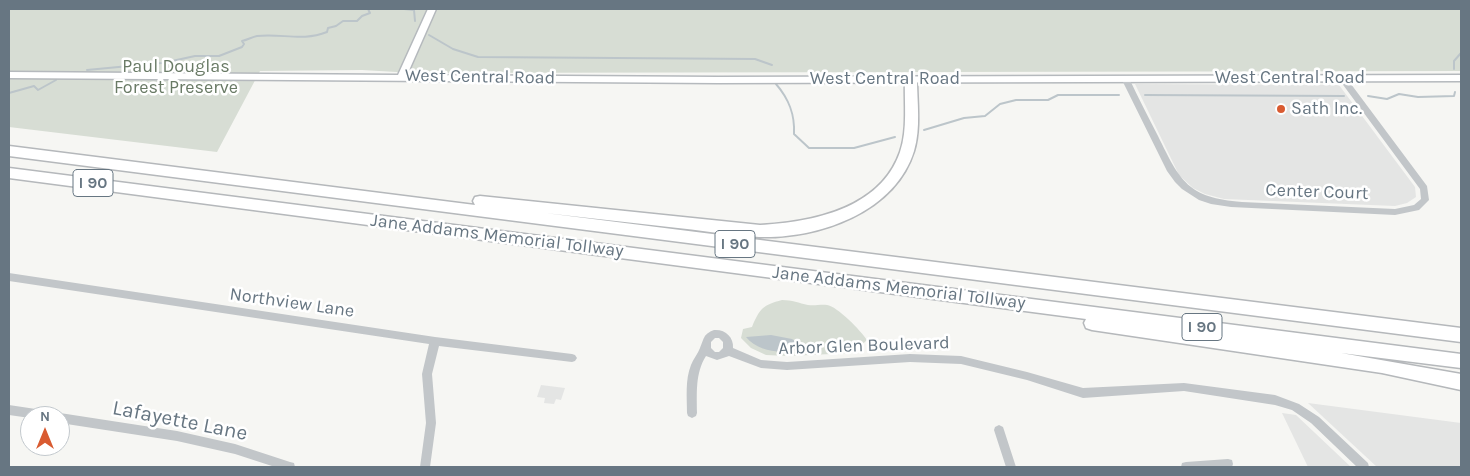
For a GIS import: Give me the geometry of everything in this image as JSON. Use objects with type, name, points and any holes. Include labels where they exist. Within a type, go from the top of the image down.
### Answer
[{"type":"highway","points":[[242,181],[452,198],[743,230],[801,228],[828,221],[859,208],[881,193],[898,172],[908,150],[911,79]]},
{"type":"highway","name":"Jane Addams Memorial Tollway","points":[[9,150],[1461,335]]},
{"type":"highway","name":"Jane Addams Memorial Tollway","points":[[9,173],[1461,361]]},
{"type":"highway","points":[[943,294],[1037,315],[1382,366],[1461,382]]},
{"type":"street","points":[[402,76],[432,9]]},
{"type":"street","name":"West Central Road","points":[[9,75],[402,76],[718,80],[1461,78]]},
{"type":"street","name":"Center Court","points":[[1125,78],[1171,172],[1181,184],[1196,196],[1210,201],[1235,205],[1394,212],[1416,208],[1425,200],[1424,188],[1342,78]]},
{"type":"street","name":"Northview Lane","points":[[9,278],[435,341],[572,358]]},
{"type":"street","name":"Arbor Glen Boulevard","points":[[692,413],[692,372],[698,358],[705,349],[707,339],[719,335],[728,341],[728,350]]},
{"type":"street","points":[[425,467],[431,423],[427,374],[435,341]]},
{"type":"street","name":"Arbor Glen Boulevard","points":[[705,349],[708,353],[717,356],[728,350]]},
{"type":"street","name":"Arbor Glen Boulevard","points":[[728,350],[761,364],[787,366],[910,358],[961,360],[1027,376],[1084,393],[1184,387],[1275,400],[1296,407],[1315,420],[1364,467]]},
{"type":"street","name":"Lafayette Lane","points":[[70,420],[177,436],[234,449],[290,467]]},
{"type":"street","points":[[1000,430],[1011,467]]},
{"type":"street","points":[[1186,467],[1228,464]]},
{"type":"shaded area","points":[[1135,84],[1339,85],[1415,187],[1416,197],[1407,203],[1395,206],[1224,199],[1205,194],[1193,188],[1179,175]]},
{"type":"shaded area","points":[[771,335],[792,339],[799,344],[814,345],[797,350],[778,352],[760,348],[746,337]]},
{"type":"shaded area","points":[[541,385],[565,388],[561,400],[556,399],[554,404],[544,403],[545,398],[537,397]]},
{"type":"shaded area","points":[[1308,403],[1461,423],[1461,467],[1377,467]]},
{"type":"shaded area","points":[[1282,413],[1296,415],[1351,467],[1308,467]]},
{"type":"green space","name":"Paul Douglas Forest Preserve","points":[[9,9],[1461,9],[1461,71],[414,73],[362,70],[260,71],[217,152],[9,127]]},
{"type":"green space","points":[[782,300],[808,305],[831,306],[860,331],[867,340],[853,353],[788,356],[766,355],[751,348],[741,338],[743,329],[752,327],[757,315],[763,308]]},
{"type":"waterway","points":[[138,64],[163,63],[195,56],[219,56],[242,47],[244,44],[242,41],[257,36],[300,37],[318,35],[327,32],[328,28],[336,26],[343,21],[357,21],[362,16],[370,13],[368,9],[372,9]]},
{"type":"waterway","points":[[390,9],[396,9]]},
{"type":"waterway","points":[[404,9],[414,10],[415,21]]},
{"type":"waterway","points":[[429,35],[453,49],[478,57],[755,59],[772,65]]},
{"type":"waterway","points":[[1454,69],[1454,61],[1461,53]]},
{"type":"waterway","points":[[87,70],[129,66]]},
{"type":"waterway","points":[[9,93],[34,86],[38,90],[56,80]]},
{"type":"waterway","points":[[776,84],[790,107],[794,134],[809,148],[854,148],[895,137]]},
{"type":"waterway","points":[[1368,96],[1387,99],[1399,94],[1418,97],[1454,96],[1455,92]]},
{"type":"waterway","points":[[924,130],[964,118],[985,116],[1000,104],[1016,100],[1048,100],[1058,95],[1119,95]]},
{"type":"waterway","points":[[1145,95],[1344,96]]},
{"type":"place","name":"Sath Inc.","points":[[1281,109]]}]
